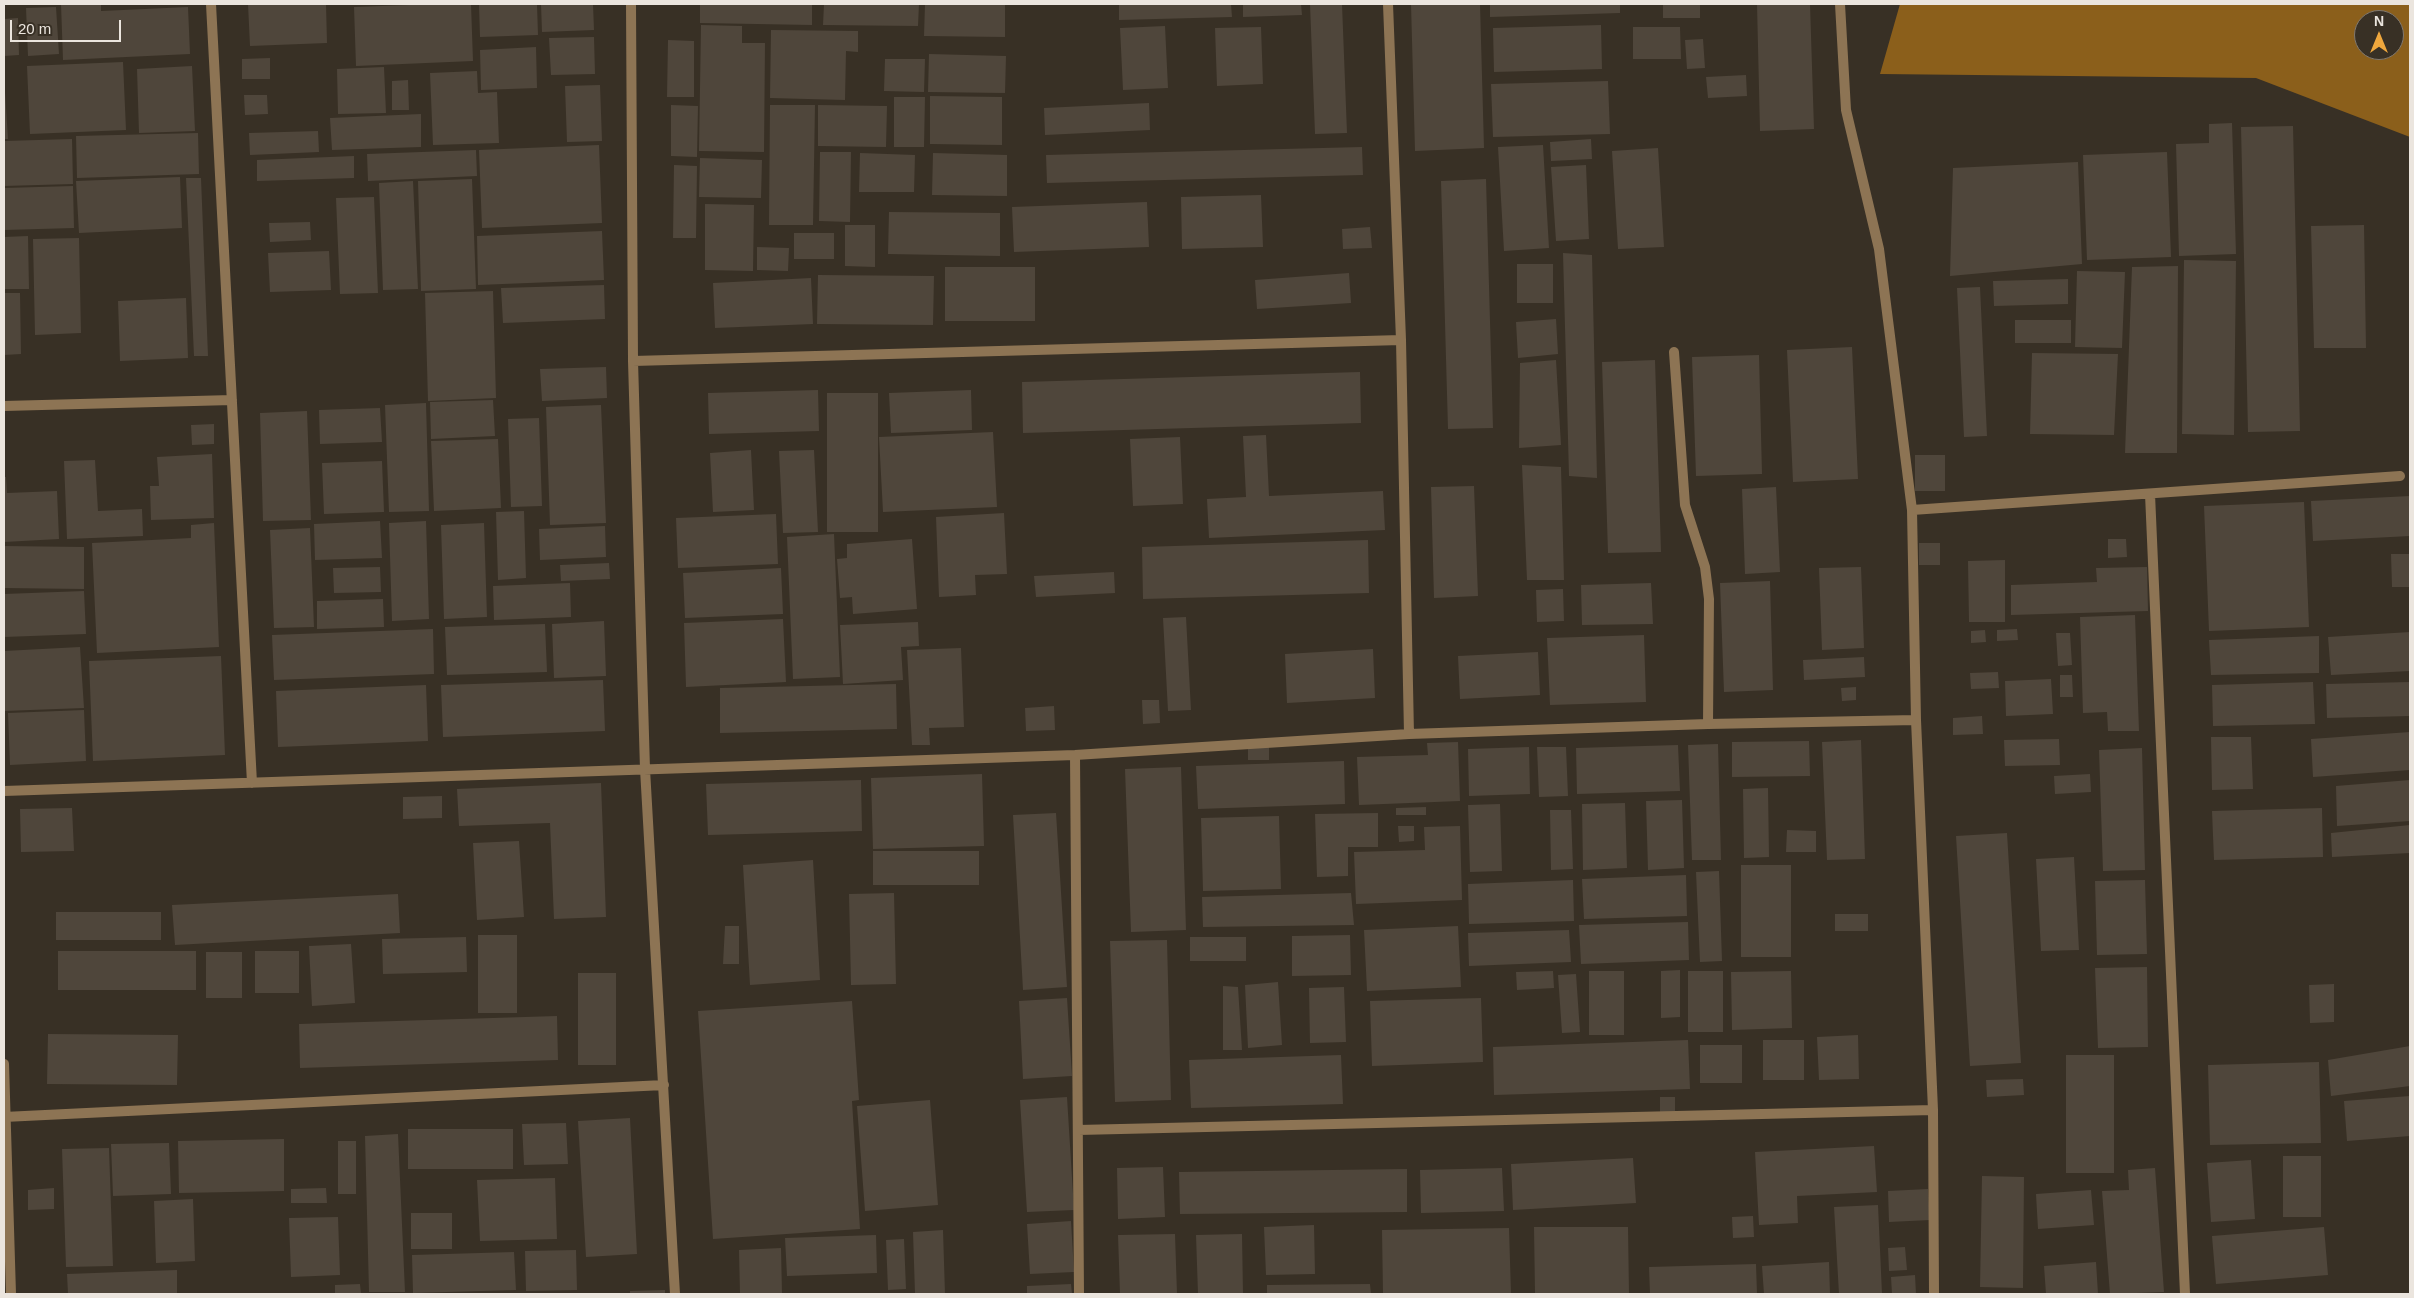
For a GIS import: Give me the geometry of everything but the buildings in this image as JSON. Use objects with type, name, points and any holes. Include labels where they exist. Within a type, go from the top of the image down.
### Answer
[{"type":"street","points":[[211,4],[252,783]]},
{"type":"street","points":[[631,4],[633,361],[645,769],[675,1294]]},
{"type":"street","points":[[1388,4],[1401,340],[1409,734]]},
{"type":"street","points":[[1840,4],[1846,110],[1879,249],[1912,510],[1916,720],[1933,1110],[1934,1294]]},
{"type":"street","points":[[633,361],[1401,340]]},
{"type":"street","points":[[1674,352],[1685,505],[1705,567],[1709,599],[1708,724]]},
{"type":"street","points":[[4,406],[232,400]]},
{"type":"street","points":[[1912,510],[2400,476]]},
{"type":"street","points":[[2150,494],[2185,1294]]},
{"type":"street","points":[[4,792],[1075,755],[1409,734],[1708,724],[1916,720]]},
{"type":"street","points":[[1075,755],[1079,1294]]},
{"type":"street","points":[[4,1064],[11,1294]]},
{"type":"street","points":[[5,1117],[664,1085]]},
{"type":"street","points":[[1078,1130],[1933,1110]]},
{"type":"shaded area","points":[[1900,4],[2410,4],[2410,137],[2256,78],[1880,74]]}]
